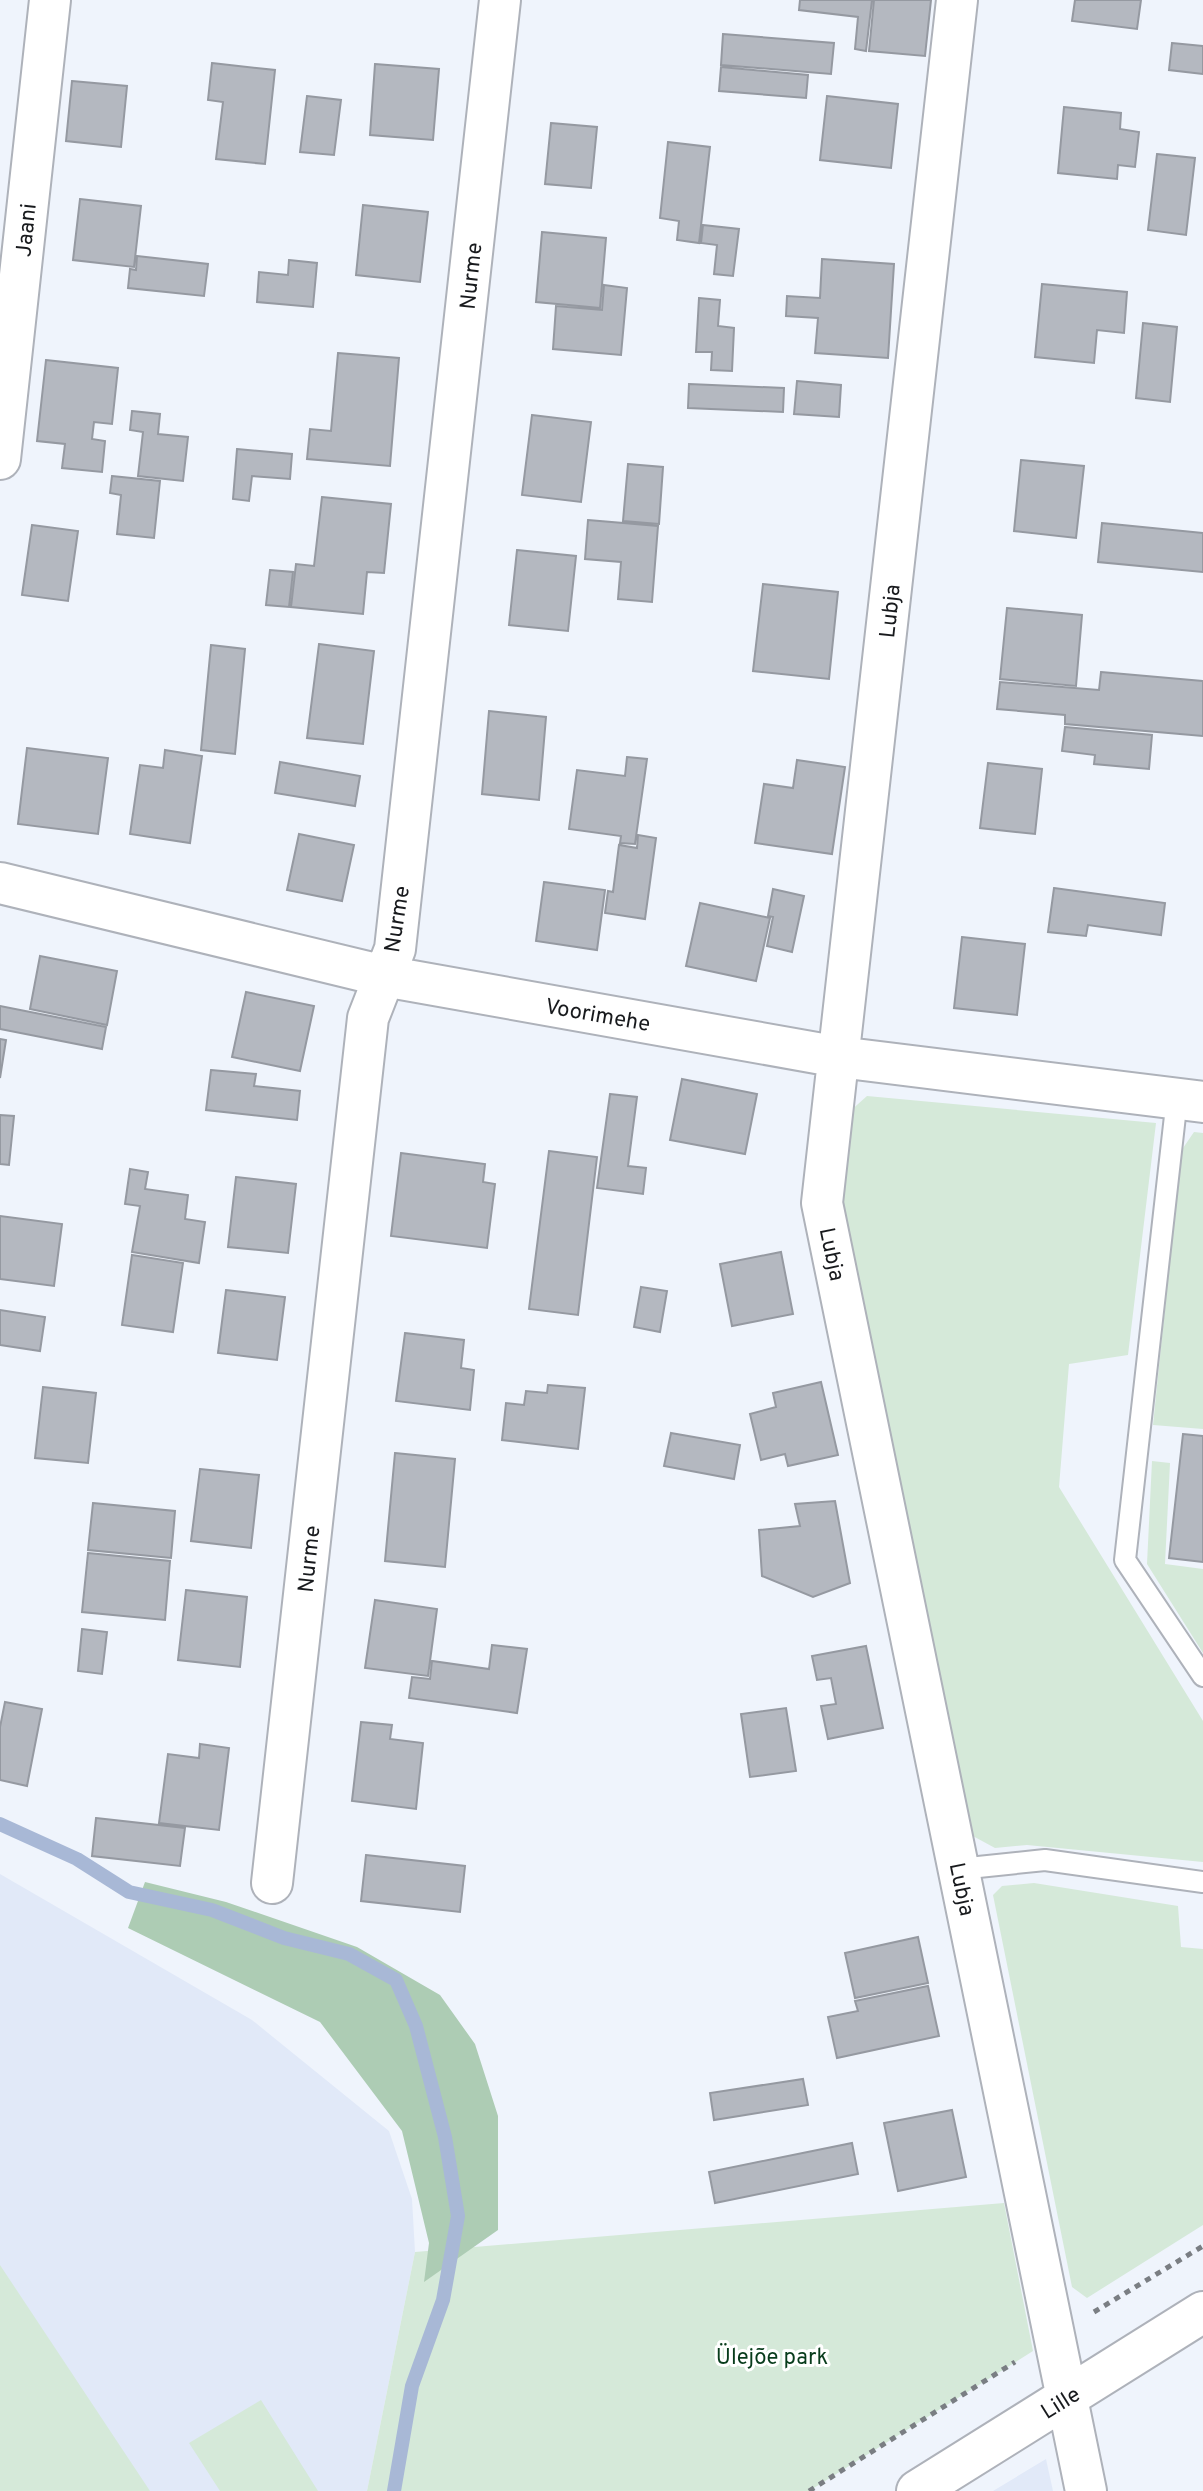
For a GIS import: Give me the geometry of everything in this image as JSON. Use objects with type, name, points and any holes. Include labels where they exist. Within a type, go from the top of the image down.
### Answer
[{"type":"street","name":"Jaani","points":[[0,459],[50,0]]},
{"type":"street","name":"Nurme","points":[[272,1883],[368,1018],[395,949],[500,0]]},
{"type":"street","name":"Lubja","points":[[957,0],[822,1203],[1086,2491]]},
{"type":"street","name":"Voorimehe","points":[[0,883],[384,976],[839,1057],[1190,1100]]},
{"type":"street","name":"Lille","points":[[917,2491],[1203,2312]]},
{"type":"lane","points":[[1190,1100],[1125,1560],[1203,1676]]},
{"type":"lane","points":[[959,1869],[1045,1860],[1203,1882]]},
{"type":"path","points":[[809,2491],[1203,2246]]},
{"type":"shaded area","points":[[0,1874],[252,2020],[389,2131],[412,2199],[415,2252],[367,2491],[0,2491]]},
{"type":"shaded area","points":[[1046,2459],[1053,2491],[993,2491]]},
{"type":"green space","points":[[867,1096],[1156,1123],[1128,1355],[1069,1364],[1059,1487],[1203,1721],[1203,1862],[1027,1845],[995,1848],[971,1835],[842,1215],[848,1113]]},
{"type":"green space","points":[[1194,1132],[1203,1133],[1203,1429],[1153,1425],[1181,1151]]},
{"type":"green space","points":[[1152,1461],[1170,1463],[1165,1564],[1203,1569],[1203,1653],[1147,1564]]},
{"type":"green space","points":[[145,1882],[226,1902],[357,1947],[440,1995],[475,2044],[498,2116],[498,2230],[424,2282],[429,2243],[402,2131],[320,2022],[128,1928]]},
{"type":"green space","points":[[1034,1883],[1178,1906],[1181,1947],[1203,1949],[1203,2225],[1087,2298],[1072,2287],[993,1895],[1002,1886]]},
{"type":"green space","name":"Ülejõe park","points":[[1004,2203],[1033,2351],[809,2491],[367,2491],[415,2252]]},
{"type":"green space","points":[[0,2265],[150,2491],[0,2491]]},
{"type":"green space","points":[[261,2400],[318,2491],[220,2491],[189,2443]]},
{"type":"building","points":[[800,0],[872,0],[866,51],[855,49],[858,17],[799,10]]},
{"type":"building","points":[[874,0],[931,0],[925,56],[869,51]]},
{"type":"building","points":[[1075,0],[1141,0],[1137,29],[1072,21]]},
{"type":"building","points":[[723,34],[834,43],[831,74],[721,65]]},
{"type":"building","points":[[1172,43],[1203,46],[1203,74],[1169,70]]},
{"type":"building","points":[[212,63],[275,70],[265,164],[216,159],[223,102],[208,100]]},
{"type":"building","points":[[375,64],[439,69],[433,140],[370,135]]},
{"type":"building","points":[[721,67],[808,75],[806,98],[719,91]]},
{"type":"building","points":[[72,81],[127,86],[121,147],[66,141]]},
{"type":"building","points":[[307,96],[341,100],[334,155],[300,152]]},
{"type":"building","points":[[827,96],[898,104],[891,168],[820,160]]},
{"type":"building","points":[[1064,107],[1121,113],[1120,129],[1139,132],[1135,167],[1118,165],[1117,179],[1058,173]]},
{"type":"building","points":[[551,123],[597,127],[591,188],[545,184]]},
{"type":"building","points":[[668,142],[710,147],[699,243],[677,240],[679,221],[660,218]]},
{"type":"building","points":[[1157,154],[1195,158],[1186,235],[1148,230]]},
{"type":"building","points":[[80,199],[141,206],[134,267],[73,260]]},
{"type":"building","points":[[363,205],[428,212],[420,282],[356,275]]},
{"type":"building","points":[[703,225],[739,229],[733,276],[714,274],[717,245],[701,243]]},
{"type":"building","points":[[542,232],[606,238],[600,308],[536,302]]},
{"type":"building","points":[[137,256],[208,264],[204,296],[128,288],[130,269],[136,270]]},
{"type":"building","points":[[822,259],[894,264],[888,358],[815,353],[818,318],[786,316],[787,296],[820,298]]},
{"type":"building","points":[[289,260],[317,263],[313,307],[257,302],[259,272],[288,275]]},
{"type":"building","points":[[1042,284],[1127,292],[1124,333],[1097,330],[1094,363],[1035,357]]},
{"type":"building","points":[[604,285],[627,288],[621,355],[553,349],[556,306],[602,310]]},
{"type":"building","points":[[699,298],[720,300],[718,326],[734,328],[732,371],[711,370],[712,352],[696,352]]},
{"type":"building","points":[[1143,323],[1177,327],[1170,402],[1136,398]]},
{"type":"building","points":[[338,353],[399,358],[390,466],[307,459],[310,429],[331,431]]},
{"type":"building","points":[[46,360],[118,368],[112,424],[94,422],[92,439],[105,441],[102,472],[62,468],[65,444],[37,441]]},
{"type":"building","points":[[797,381],[841,385],[839,417],[794,414]]},
{"type":"building","points":[[689,384],[784,388],[783,412],[688,408]]},
{"type":"building","points":[[132,411],[160,414],[158,434],[188,437],[183,481],[138,476],[143,432],[130,430]]},
{"type":"building","points":[[532,415],[591,422],[581,502],[522,495]]},
{"type":"building","points":[[237,449],[292,454],[290,479],[252,476],[249,501],[233,499]]},
{"type":"building","points":[[1021,460],[1084,466],[1076,538],[1014,531]]},
{"type":"building","points":[[628,464],[663,467],[659,524],[623,521]]},
{"type":"building","points":[[112,476],[160,481],[154,538],[117,534],[121,495],[110,493]]},
{"type":"building","points":[[322,497],[391,504],[384,573],[367,572],[363,614],[291,607],[296,564],[314,566]]},
{"type":"building","points":[[588,520],[658,526],[652,602],[618,599],[621,562],[585,559]]},
{"type":"building","points":[[1102,523],[1203,533],[1203,572],[1098,562]]},
{"type":"building","points":[[32,525],[78,531],[68,601],[22,595]]},
{"type":"building","points":[[517,550],[576,556],[568,631],[509,625]]},
{"type":"building","points":[[270,570],[293,572],[289,607],[266,605]]},
{"type":"building","points":[[763,584],[838,592],[829,679],[753,671]]},
{"type":"building","points":[[1007,608],[1082,615],[1076,686],[1000,679]]},
{"type":"building","points":[[319,644],[374,651],[363,744],[307,738]]},
{"type":"building","points":[[211,645],[245,649],[235,754],[201,750]]},
{"type":"building","points":[[1101,672],[1203,681],[1203,736],[1065,724],[1065,715],[997,709],[1000,682],[1099,690]]},
{"type":"building","points":[[489,711],[546,717],[539,800],[482,794]]},
{"type":"building","points":[[1065,727],[1152,735],[1149,769],[1094,764],[1095,755],[1062,751]]},
{"type":"building","points":[[27,748],[108,758],[98,834],[18,824]]},
{"type":"building","points":[[165,750],[202,756],[190,843],[130,834],[140,765],[163,768]]},
{"type":"building","points":[[627,757],[647,759],[635,844],[620,843],[621,836],[569,829],[577,770],[625,776]]},
{"type":"building","points":[[797,760],[845,767],[832,854],[755,843],[764,784],[793,788]]},
{"type":"building","points":[[280,762],[360,776],[355,806],[275,793]]},
{"type":"building","points":[[988,763],[1042,769],[1035,834],[980,828]]},
{"type":"building","points":[[299,834],[354,845],[342,901],[287,890]]},
{"type":"building","points":[[638,835],[656,838],[645,919],[605,913],[608,891],[613,892],[619,845],[637,848]]},
{"type":"building","points":[[544,882],[605,890],[597,950],[536,941]]},
{"type":"building","points":[[1054,888],[1165,903],[1161,935],[1088,925],[1086,936],[1048,932]]},
{"type":"building","points":[[773,889],[804,896],[792,952],[767,946],[773,917],[768,916]]},
{"type":"building","points":[[700,903],[770,918],[756,981],[686,966]]},
{"type":"building","points":[[962,937],[1025,944],[1017,1015],[954,1008]]},
{"type":"building","points":[[40,956],[117,971],[107,1025],[30,1009]]},
{"type":"building","points":[[246,992],[314,1006],[300,1071],[232,1057]]},
{"type":"building","points":[[0,1006],[106,1027],[102,1049],[0,1029]]},
{"type":"building","points":[[0,1039],[6,1040],[0,1078]]},
{"type":"building","points":[[211,1070],[256,1074],[254,1086],[300,1091],[297,1120],[206,1110]]},
{"type":"building","points":[[682,1079],[757,1094],[745,1154],[670,1140]]},
{"type":"building","points":[[610,1094],[637,1097],[628,1166],[646,1168],[643,1194],[597,1188]]},
{"type":"building","points":[[0,1115],[14,1116],[9,1165],[0,1164]]},
{"type":"building","points":[[549,1151],[597,1157],[578,1315],[529,1309]]},
{"type":"building","points":[[401,1153],[485,1164],[483,1182],[495,1184],[487,1248],[391,1236]]},
{"type":"building","points":[[130,1169],[148,1172],[145,1189],[188,1195],[185,1219],[205,1222],[199,1263],[132,1252],[140,1206],[125,1204]]},
{"type":"building","points":[[236,1177],[296,1184],[288,1253],[228,1247]]},
{"type":"building","points":[[0,1216],[62,1224],[54,1286],[0,1279]]},
{"type":"building","points":[[781,1252],[793,1314],[732,1326],[720,1264]]},
{"type":"building","points":[[132,1255],[183,1263],[173,1332],[122,1325]]},
{"type":"building","points":[[641,1287],[667,1291],[660,1332],[634,1327]]},
{"type":"building","points":[[226,1290],[285,1297],[277,1360],[218,1353]]},
{"type":"building","points":[[0,1310],[45,1317],[40,1351],[0,1345]]},
{"type":"building","points":[[405,1333],[464,1340],[461,1368],[474,1370],[470,1410],[396,1401]]},
{"type":"building","points":[[821,1382],[838,1455],[788,1466],[785,1454],[761,1460],[750,1414],[776,1407],[773,1393]]},
{"type":"building","points":[[548,1385],[585,1388],[578,1449],[502,1440],[506,1403],[524,1405],[526,1391],[547,1393]]},
{"type":"building","points":[[43,1387],[96,1393],[88,1463],[35,1458]]},
{"type":"building","points":[[671,1433],[740,1445],[734,1479],[664,1466]]},
{"type":"building","points":[[1183,1434],[1203,1436],[1203,1562],[1169,1558]]},
{"type":"building","points":[[395,1453],[455,1459],[445,1567],[385,1561]]},
{"type":"building","points":[[200,1469],[259,1475],[251,1548],[191,1541]]},
{"type":"building","points":[[835,1501],[850,1583],[813,1597],[762,1576],[759,1530],[800,1526],[795,1504]]},
{"type":"building","points":[[93,1503],[175,1511],[171,1558],[88,1550]]},
{"type":"building","points":[[88,1553],[170,1561],[165,1620],[82,1612]]},
{"type":"building","points":[[186,1590],[247,1597],[240,1667],[178,1660]]},
{"type":"building","points":[[375,1600],[437,1609],[428,1676],[365,1668]]},
{"type":"building","points":[[82,1629],[107,1632],[102,1674],[78,1671]]},
{"type":"building","points":[[492,1645],[527,1649],[517,1713],[409,1698],[412,1677],[430,1679],[432,1661],[489,1669]]},
{"type":"building","points":[[866,1646],[883,1728],[828,1739],[821,1706],[836,1704],[831,1678],[817,1680],[812,1656]]},
{"type":"building","points":[[5,1702],[42,1709],[27,1786],[0,1780],[0,1727]]},
{"type":"building","points":[[786,1708],[796,1771],[750,1777],[741,1714]]},
{"type":"building","points":[[361,1722],[392,1725],[390,1739],[423,1743],[416,1809],[352,1801]]},
{"type":"building","points":[[200,1744],[229,1748],[219,1830],[159,1823],[168,1754],[199,1758]]},
{"type":"building","points":[[96,1818],[185,1828],[180,1866],[92,1856]]},
{"type":"building","points":[[366,1855],[465,1866],[460,1912],[361,1901]]},
{"type":"building","points":[[918,1937],[928,1983],[855,1998],[845,1953]]},
{"type":"building","points":[[928,1986],[939,2036],[837,2058],[828,2017],[858,2011],[855,2001]]},
{"type":"building","points":[[803,2079],[808,2105],[714,2120],[710,2093]]},
{"type":"building","points":[[952,2110],[966,2177],[898,2191],[884,2123]]},
{"type":"building","points":[[852,2143],[858,2174],[715,2203],[709,2172]]},
{"type":"waterway","points":[[0,1824],[77,1859],[129,1892],[212,1910],[284,1938],[349,1954],[396,1980],[416,2026],[445,2137],[458,2216],[443,2300],[412,2386],[394,2491]]}]
